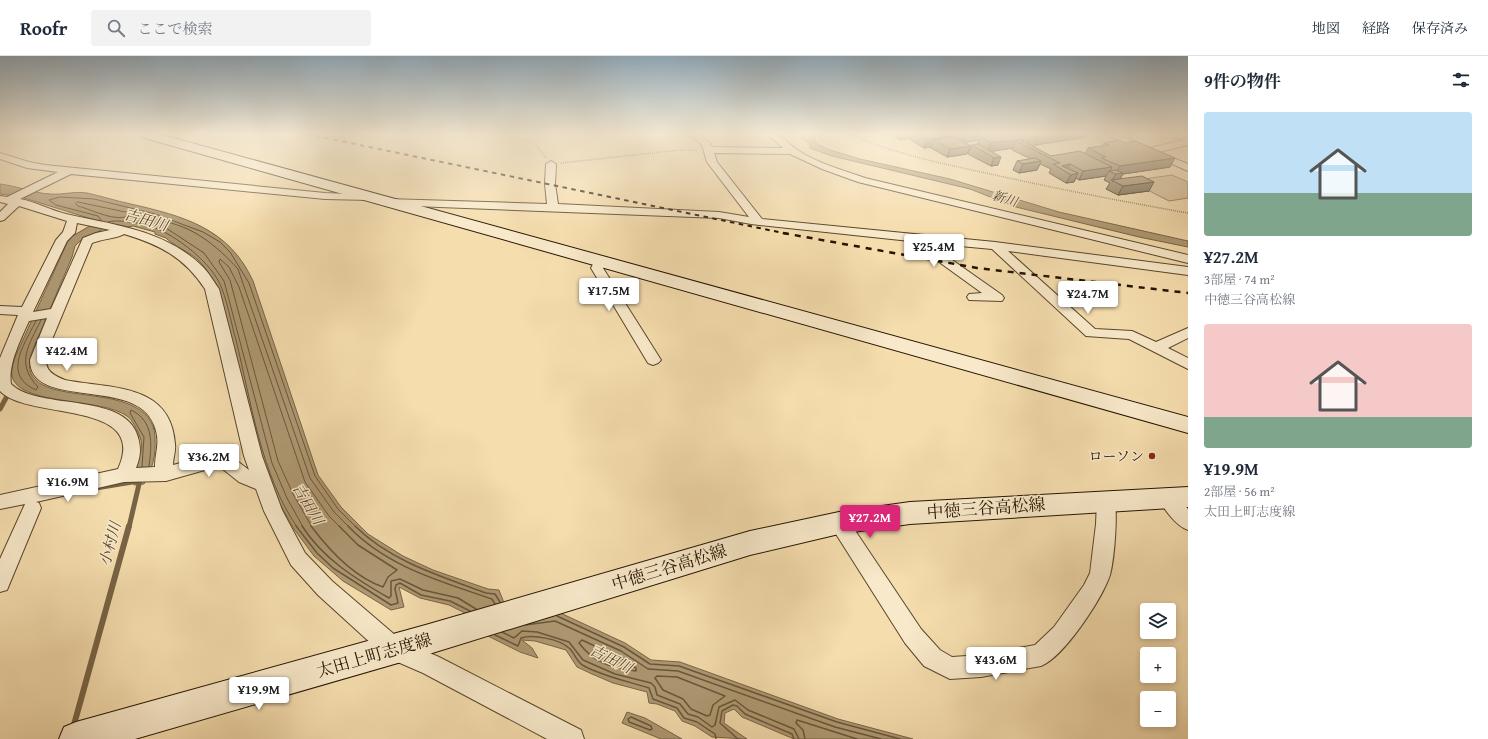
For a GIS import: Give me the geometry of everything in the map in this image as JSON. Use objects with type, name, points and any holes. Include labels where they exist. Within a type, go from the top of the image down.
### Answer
[{"type":"street","points":[[34,166],[325,196],[370,197]]},
{"type":"street","points":[[259,166],[1188,425]]},
{"type":"street","points":[[551,166],[550,184],[553,207]]},
{"type":"street","points":[[715,166],[758,221]]},
{"type":"street","points":[[824,166],[862,180],[1127,246],[1188,259]]},
{"type":"street","points":[[0,218],[8,201],[68,170]]},
{"type":"street","points":[[8,201],[153,240],[190,259],[207,279],[216,304],[253,456],[273,511],[298,560],[335,597],[394,649],[431,665],[572,739]]},
{"type":"street","points":[[388,202],[553,207],[719,215],[758,221],[994,246],[1188,271]]},
{"type":"street","points":[[77,220],[69,233],[62,240],[25,315],[7,357],[3,373],[3,384],[9,392],[28,400],[102,413],[119,422],[130,437],[132,453],[129,475]]},
{"type":"street","points":[[120,230],[100,235],[87,241],[41,349],[38,363],[42,373],[51,381],[68,386],[125,394],[144,402],[156,413],[164,429],[167,447],[161,474]]},
{"type":"street","points":[[912,237],[997,298],[974,297]]},
{"type":"street","points":[[994,246],[1091,333],[1132,335],[1188,364]]},
{"type":"street","points":[[1126,264],[1127,246]]},
{"type":"street","points":[[600,261],[597,268],[653,360]]},
{"type":"street","points":[[0,310],[25,315],[58,312]]},
{"type":"street","points":[[1157,347],[1188,332]]},
{"type":"street","points":[[0,502],[129,475],[161,474],[222,459],[244,477],[262,484]]},
{"type":"street","points":[[1177,497],[1188,522]]},
{"type":"street","name":"中徳三谷高松線","points":[[555,601],[750,543],[839,523],[910,513],[1177,497]]},
{"type":"street","points":[[839,523],[913,636],[932,658],[950,668],[982,666],[1041,656],[1062,634],[1091,592],[1100,574],[1106,524],[1106,501]]},
{"type":"street","points":[[0,583],[32,508]]},
{"type":"street","name":"太田上町志度線","points":[[76,739],[429,639],[555,601]]},
{"type":"path","points":[[955,166],[1093,197],[1188,212]]},
{"type":"shaded area","points":[[1172,175],[1188,182],[1188,198],[1169,201],[1130,181]]},
{"type":"water","name":"新川","points":[[873,166],[891,166],[950,179],[1059,212],[1188,241],[1188,247],[1139,237],[1016,207],[970,189]]},
{"type":"water","name":"吉田川","points":[[0,184],[44,193],[87,193],[169,214],[202,227],[218,237],[231,248],[243,263],[253,281],[318,475],[341,507],[368,534],[403,556],[433,570],[488,589],[499,590],[504,603],[556,611],[625,643],[651,660],[680,662],[838,719],[913,739],[794,739],[742,717],[734,709],[725,713],[724,723],[747,739],[712,737],[695,726],[682,721],[675,711],[657,704],[649,703],[647,692],[613,683],[577,667],[566,650],[535,641],[522,640],[532,648],[538,658],[520,652],[484,634],[467,614],[449,605],[420,598],[399,587],[404,607],[391,610],[343,581],[314,556],[294,529],[275,495],[263,466],[216,284],[197,259],[166,238],[155,234],[155,232],[133,226],[128,227],[113,224],[80,241],[75,246],[72,257],[31,354],[31,373],[42,385],[61,391],[109,399],[131,405],[148,417],[155,437],[153,461],[150,472],[144,484],[134,485],[141,443],[140,437],[133,422],[127,416],[115,410],[100,406],[49,398],[34,394],[22,389],[14,381],[12,375],[12,368],[16,355],[67,243],[71,237],[98,221],[21,197],[0,194]]},
{"type":"water","points":[[627,712],[645,718],[682,739],[661,739],[622,723]]},
{"type":"building","points":[[1056,166],[1063,166],[1078,173],[1071,175]]},
{"type":"building","points":[[1073,166],[1112,167],[1083,171]]},
{"type":"building","points":[[1116,170],[1123,173],[1115,174],[1109,171]]},
{"type":"building","points":[[1142,176],[1154,182],[1123,186],[1111,180]]},
{"type":"waterway","points":[[0,409],[6,398]]},
{"type":"waterway","name":"小村川","points":[[129,527],[140,480]]},
{"type":"waterway","points":[[96,488],[138,481]]},
{"type":"waterway","name":"小村川","points":[[70,739],[129,526]]},
{"type":"railway","points":[[460,166],[784,233]]},
{"type":"railway","points":[[784,233],[977,268],[1188,293]]},
{"type":"place","name":"ローソン","points":[[1152,456]]}]
